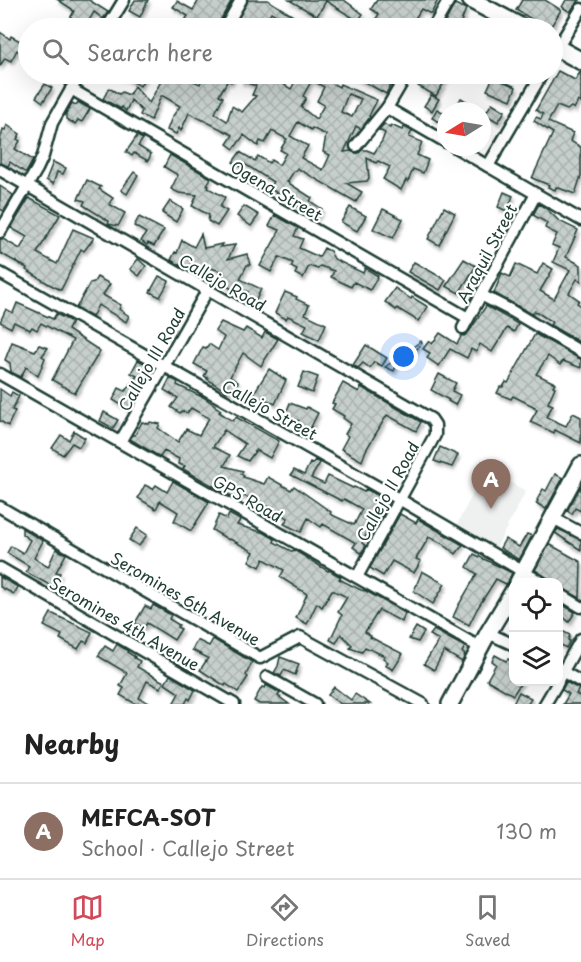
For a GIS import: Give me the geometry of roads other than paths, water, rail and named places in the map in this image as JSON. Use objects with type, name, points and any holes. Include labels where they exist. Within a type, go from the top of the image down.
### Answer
[{"type":"main road","points":[[471,0],[504,18]]},
{"type":"main road","points":[[563,54],[581,61]]},
{"type":"main road","points":[[521,577],[581,465]]},
{"type":"main road","points":[[450,704],[509,597]]},
{"type":"street","points":[[113,18],[124,0]]},
{"type":"street","points":[[231,18],[241,0]]},
{"type":"street","points":[[439,18],[449,0]]},
{"type":"street","points":[[563,36],[581,9]]},
{"type":"street","points":[[0,232],[43,156],[52,123],[74,84]]},
{"type":"street","points":[[356,146],[387,108],[401,84]]},
{"type":"street","points":[[488,166],[537,84]]},
{"type":"street","name":"Ogena Street","points":[[71,89],[466,323]]},
{"type":"street","points":[[387,108],[437,137]]},
{"type":"street","points":[[471,156],[581,220]]},
{"type":"street","name":"Callejo Road","points":[[0,170],[431,419]]},
{"type":"street","name":"Araquil Street","points":[[466,323],[536,194]]},
{"type":"street","name":"Callejo Street","points":[[0,273],[399,499],[521,577]]},
{"type":"street","name":"Callejo III Road","points":[[120,442],[207,291]]},
{"type":"street","points":[[481,295],[581,352]]},
{"type":"street","name":"GPS Road","points":[[0,374],[481,648]]},
{"type":"street","name":"Callejo II Road","points":[[357,577],[435,435],[435,425],[431,419]]},
{"type":"street","name":"Seromines 6th Avenue","points":[[0,507],[260,658],[300,637],[423,704]]},
{"type":"street","points":[[553,518],[581,533]]},
{"type":"street","name":"Seromines 4th Avenue","points":[[0,568],[234,704]]},
{"type":"street","points":[[563,596],[581,607]]},
{"type":"street","points":[[488,633],[509,643]]},
{"type":"street","points":[[563,668],[581,639]]},
{"type":"street","points":[[563,676],[581,682]]},
{"type":"street","points":[[267,677],[315,704]]},
{"type":"street","points":[[545,704],[554,686]]},
{"type":"place","name":"MEFCA-SOT","points":[[491,509]]}]
